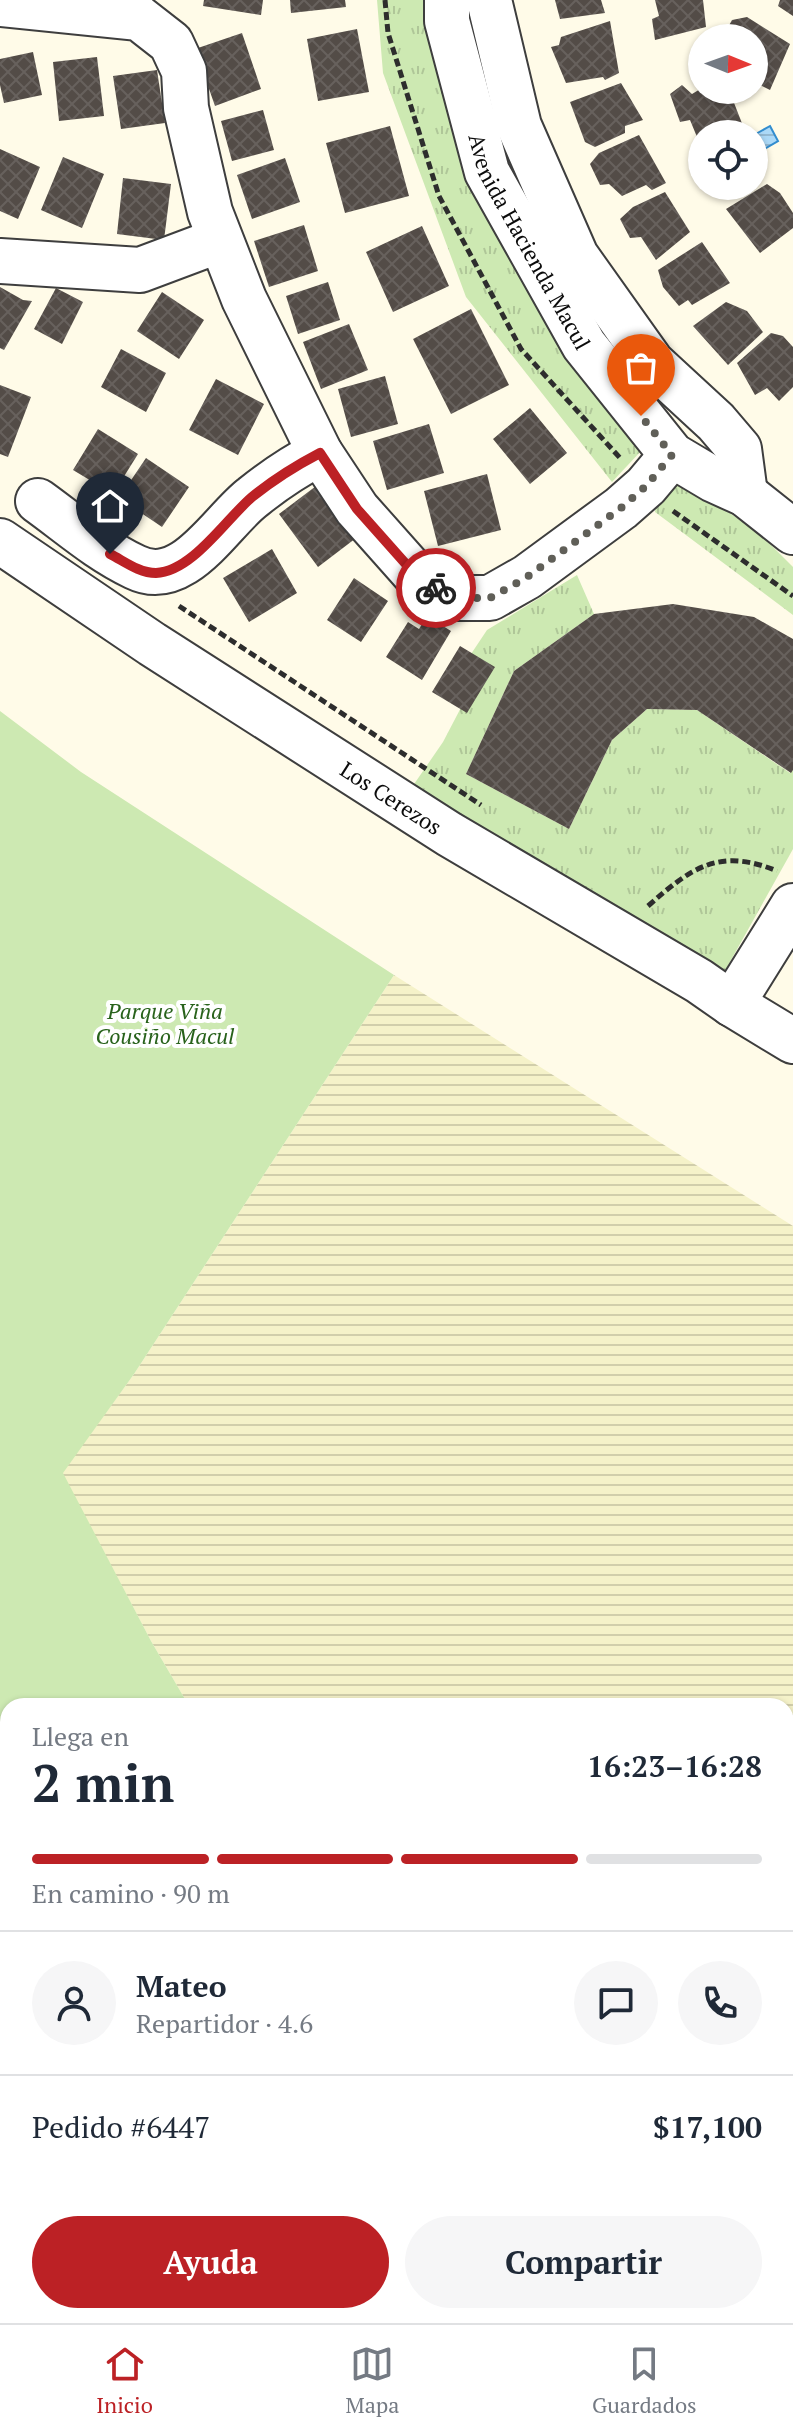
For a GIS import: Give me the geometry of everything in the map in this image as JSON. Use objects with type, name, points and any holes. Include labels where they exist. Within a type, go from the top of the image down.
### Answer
[{"type":"street","name":"Avenida Hacienda Macul","points":[[447,0],[447,21],[487,172],[584,345],[672,455],[745,494],[793,532]]},
{"type":"street","points":[[489,0],[519,126],[576,256],[652,363],[716,422],[739,449],[745,494]]},
{"type":"street","points":[[0,4],[139,18],[171,43],[184,71],[186,108],[210,212],[244,299],[320,453],[357,509],[421,581],[458,598],[490,598],[527,577],[621,508],[646,486],[672,455]]},
{"type":"street","points":[[0,261],[140,270],[220,240]]},
{"type":"street","points":[[38,501],[110,554],[134,567],[157,573],[195,555],[251,498],[320,453]]},
{"type":"street","name":"Los Cerezos","points":[[0,541],[152,644],[449,834],[699,981],[732,1004],[790,1031]]},
{"type":"street","points":[[732,1004],[786,889]]},
{"type":"path","points":[[174,604],[482,805]]},
{"type":"path","points":[[638,915],[680,878],[724,859],[759,863],[786,889]]},
{"type":"shaded area","points":[[394,975],[793,1226],[793,1698],[184,1698],[62,1473],[134,1374]]},
{"type":"green space","points":[[377,0],[431,0],[435,60],[505,249],[635,428],[642,450],[612,482],[466,297],[383,73]]},
{"type":"green space","points":[[685,482],[760,534],[793,567],[793,615],[655,512],[658,492]]},
{"type":"green space","points":[[577,575],[594,614],[514,671],[466,774],[569,829],[612,740],[647,709],[697,710],[790,773],[793,770],[793,849],[717,985],[410,790],[443,742],[466,698],[469,657],[487,630]]},
{"type":"green space","name":"Parque Viña Cousiño Macul","points":[[0,711],[81,772],[394,975],[134,1374],[63,1473],[184,1698],[0,1698]]},
{"type":"water","points":[[768,127],[778,141],[768,147]]},
{"type":"building","points":[[204,0],[263,0],[261,15],[203,6]]},
{"type":"building","points":[[290,0],[345,0],[346,7],[291,13]]},
{"type":"building","points":[[555,0],[601,0],[605,13],[560,19]]},
{"type":"building","points":[[655,0],[703,0],[706,24],[688,24],[688,32],[655,40],[652,19],[659,16]]},
{"type":"building","points":[[780,0],[793,0],[793,16],[778,6]]},
{"type":"building","points":[[747,17],[758,24],[730,24],[732,20]]},
{"type":"building","points":[[610,21],[619,73],[605,80],[603,77],[566,83],[551,47],[559,45],[561,37]]},
{"type":"building","points":[[357,29],[369,92],[318,101],[307,39]]},
{"type":"building","points":[[768,30],[790,44],[768,89]]},
{"type":"building","points":[[242,33],[261,89],[215,106],[195,49]]},
{"type":"building","points":[[33,52],[42,95],[4,103],[0,59]]},
{"type":"building","points":[[97,57],[104,116],[59,121],[53,62]]},
{"type":"building","points":[[157,70],[165,123],[121,129],[113,76]]},
{"type":"building","points":[[621,83],[643,120],[625,126],[625,133],[595,147],[585,142],[570,102]]},
{"type":"building","points":[[682,85],[688,90],[688,104],[734,104],[741,120],[680,122],[670,94]]},
{"type":"building","points":[[263,110],[274,150],[232,161],[221,121]]},
{"type":"building","points":[[390,126],[409,196],[345,213],[326,143]]},
{"type":"building","points":[[639,135],[666,183],[652,190],[646,185],[622,196],[609,184],[600,185],[590,164],[599,153]]},
{"type":"building","points":[[0,149],[40,167],[18,219],[0,211]]},
{"type":"building","points":[[63,157],[104,174],[82,228],[41,210]]},
{"type":"building","points":[[285,158],[300,202],[252,219],[237,175]]},
{"type":"building","points":[[123,178],[171,184],[164,240],[117,234]]},
{"type":"building","points":[[768,185],[780,193],[793,213],[793,228],[760,253],[726,209],[741,200],[768,200]]},
{"type":"building","points":[[665,192],[690,232],[656,260],[641,237],[630,238],[620,219],[633,207]]},
{"type":"building","points":[[304,225],[318,271],[269,287],[254,241]]},
{"type":"building","points":[[422,226],[449,286],[393,312],[366,252]]},
{"type":"building","points":[[702,242],[730,283],[692,305],[688,300],[679,306],[663,287],[658,270]]},
{"type":"building","points":[[328,282],[340,320],[298,334],[286,296]]},
{"type":"building","points":[[0,287],[23,300],[32,301],[4,350],[0,348]]},
{"type":"building","points":[[56,288],[83,302],[62,344],[34,329]]},
{"type":"building","points":[[162,292],[204,320],[179,359],[137,331]]},
{"type":"building","points":[[726,302],[747,311],[763,332],[728,365],[693,326]]},
{"type":"building","points":[[471,309],[509,385],[451,414],[413,339]]},
{"type":"building","points":[[349,324],[368,370],[321,389],[303,342]]},
{"type":"building","points":[[771,333],[783,336],[793,347],[793,387],[779,401],[767,388],[755,395],[737,363]]},
{"type":"building","points":[[121,349],[166,373],[146,412],[101,387]]},
{"type":"building","points":[[385,376],[398,424],[351,437],[338,389]]},
{"type":"building","points":[[216,379],[264,404],[238,455],[189,430]]},
{"type":"building","points":[[0,385],[31,397],[8,457],[0,454]]},
{"type":"building","points":[[530,408],[567,453],[530,484],[493,439]]},
{"type":"building","points":[[429,424],[444,473],[387,490],[373,441]]},
{"type":"building","points":[[98,429],[138,454],[113,494],[73,470]]},
{"type":"building","points":[[146,458],[189,487],[162,527],[119,498]]},
{"type":"building","points":[[487,474],[501,530],[438,546],[424,491]]},
{"type":"building","points":[[320,483],[360,535],[318,567],[279,514]]},
{"type":"building","points":[[272,549],[297,593],[249,622],[223,578]]},
{"type":"building","points":[[354,578],[388,601],[361,642],[327,620]]},
{"type":"building","points":[[673,604],[754,617],[793,639],[791,773],[697,710],[647,709],[612,740],[569,829],[466,774],[514,671],[594,614]]},
{"type":"building","points":[[427,616],[451,631],[422,680],[386,657],[408,622],[419,629]]},
{"type":"building","points":[[460,646],[495,667],[467,713],[432,692]]},
{"type":"way so far","points":[[436,588],[458,598],[490,598],[527,577],[621,508],[646,486],[672,455],[641,416]]},
{"type":"route","points":[[110,554],[147,571],[157,573],[168,570],[195,555],[251,498],[320,453],[357,509],[421,581],[436,588]]}]
